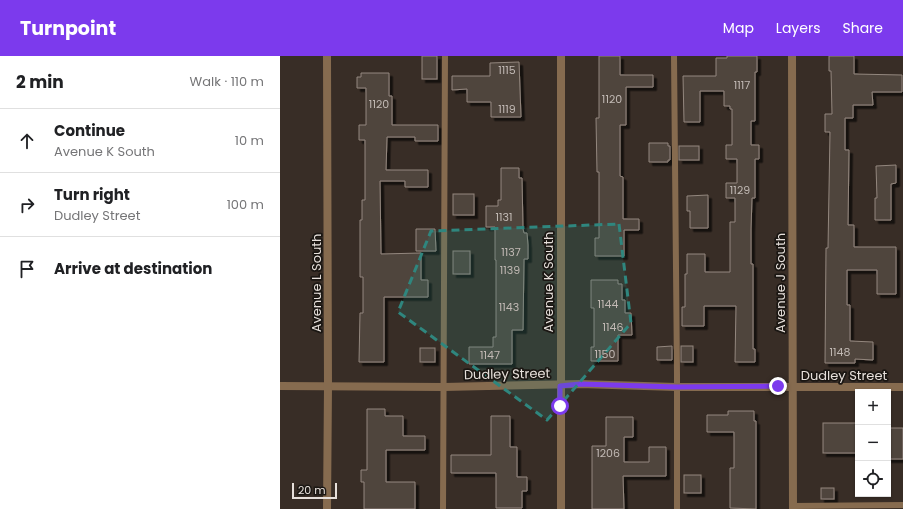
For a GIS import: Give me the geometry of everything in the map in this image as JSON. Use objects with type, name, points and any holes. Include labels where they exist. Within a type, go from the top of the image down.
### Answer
[{"type":"street","name":"Avenue L South","points":[[326,509],[328,386],[327,56]]},
{"type":"street","name":"Avenue K South","points":[[561,56],[561,509]]},
{"type":"street","name":"Avenue J South","points":[[792,56],[793,507]]},
{"type":"street","name":"Dudley Street","points":[[280,386],[444,387],[560,386],[580,384],[676,387],[903,387]]},
{"type":"lane","points":[[443,509],[445,56]]},
{"type":"lane","points":[[674,56],[677,509]]},
{"type":"lane","points":[[793,507],[903,505],[903,509]]},
{"type":"highlighted area","points":[[619,224],[631,323],[547,420],[398,312],[431,231]]},
{"type":"building","points":[[422,56],[437,56],[437,79],[422,79]]},
{"type":"building","points":[[599,56],[620,56],[620,75],[653,75],[653,87],[626,87],[626,125],[620,125],[620,176],[623,177],[623,219],[639,219],[639,230],[624,230],[624,256],[595,256],[595,238],[599,238],[599,172],[597,172],[596,118],[599,118]]},
{"type":"building","points":[[727,56],[757,56],[757,72],[755,72],[755,121],[751,121],[751,145],[759,145],[759,159],[755,159],[755,198],[752,198],[751,229],[751,264],[753,264],[753,349],[755,349],[755,362],[735,362],[736,306],[704,306],[704,326],[682,326],[682,307],[685,307],[685,274],[687,274],[687,254],[705,254],[705,272],[730,272],[730,222],[735,222],[735,198],[726,198],[726,183],[737,183],[737,159],[726,159],[726,145],[732,145],[732,109],[730,109],[730,106],[724,106],[724,91],[700,91],[700,122],[684,122],[683,76],[716,76],[716,58],[727,58]]},
{"type":"building","points":[[829,56],[854,56],[854,74],[902,75],[902,92],[872,92],[873,105],[853,105],[853,118],[845,118],[845,150],[849,150],[848,225],[854,225],[854,247],[896,247],[896,294],[877,294],[877,270],[847,270],[847,305],[850,305],[850,341],[873,342],[873,360],[855,359],[855,363],[825,363],[826,248],[828,248],[830,132],[825,132],[825,114],[832,114],[831,71],[829,71]]},
{"type":"building","points":[[519,62],[521,117],[491,117],[491,102],[467,102],[467,89],[452,90],[452,76],[490,76],[490,63]]},
{"type":"building","points":[[361,73],[389,73],[389,96],[392,96],[392,125],[438,125],[438,141],[415,141],[415,137],[387,137],[386,170],[428,170],[428,187],[405,187],[405,181],[380,181],[381,254],[421,253],[421,280],[428,280],[428,297],[384,297],[384,362],[359,362],[360,313],[363,313],[363,277],[360,277],[360,220],[362,220],[362,200],[365,200],[365,140],[359,140],[359,125],[366,125],[366,88],[357,88],[357,77],[361,77]]},
{"type":"building","points":[[649,143],[668,143],[668,146],[670,146],[670,160],[668,160],[668,162],[649,162]]},
{"type":"building","points":[[679,146],[699,146],[699,160],[679,160]]},
{"type":"building","points":[[896,165],[896,183],[891,184],[891,220],[875,220],[875,198],[877,198],[876,166]]},
{"type":"building","points":[[501,168],[519,168],[519,178],[522,178],[523,229],[524,233],[527,233],[528,245],[528,259],[524,259],[523,330],[512,330],[512,364],[469,364],[469,347],[493,347],[493,337],[496,337],[495,227],[486,227],[486,206],[498,206],[498,200],[501,200]]},
{"type":"building","points":[[453,194],[474,194],[474,215],[453,215]]},
{"type":"building","points":[[708,195],[708,228],[690,228],[690,211],[687,211],[687,196]]},
{"type":"building","points":[[416,229],[435,229],[436,251],[416,251]]},
{"type":"building","points":[[453,251],[470,251],[470,274],[453,274]]},
{"type":"building","points":[[591,280],[618,280],[618,284],[622,284],[622,300],[625,300],[625,313],[631,313],[632,335],[618,335],[618,361],[591,361],[591,347],[594,347],[594,308],[591,308]]},
{"type":"building","points":[[672,346],[672,360],[657,360],[657,347]]},
{"type":"building","points":[[681,346],[693,346],[693,362],[681,362]]},
{"type":"building","points":[[420,348],[435,348],[435,362],[420,362]]},
{"type":"building","points":[[367,409],[385,409],[385,416],[403,416],[403,436],[425,436],[425,450],[386,450],[386,482],[415,482],[415,509],[364,509],[364,482],[361,482],[361,470],[367,470]]},
{"type":"building","points":[[728,411],[754,411],[754,421],[756,421],[756,509],[730,508],[730,468],[734,468],[734,432],[707,432],[707,415],[728,415]]},
{"type":"building","points":[[491,416],[510,416],[510,447],[517,447],[517,477],[527,477],[527,491],[522,491],[522,508],[496,508],[496,473],[451,473],[451,455],[491,455]]},
{"type":"building","points":[[606,417],[633,417],[633,437],[624,437],[624,462],[649,462],[649,447],[666,447],[666,476],[623,476],[624,509],[592,509],[592,446],[606,446]]},
{"type":"building","points":[[823,423],[855,423],[855,453],[823,453]]},
{"type":"building","points":[[891,428],[903,428],[903,459],[891,459]]},
{"type":"building","points":[[684,475],[701,475],[701,493],[684,493]]},
{"type":"building","points":[[821,488],[834,488],[834,499],[821,499]]},
{"type":"route","points":[[560,406],[560,386],[580,384],[676,387],[778,386]]}]
